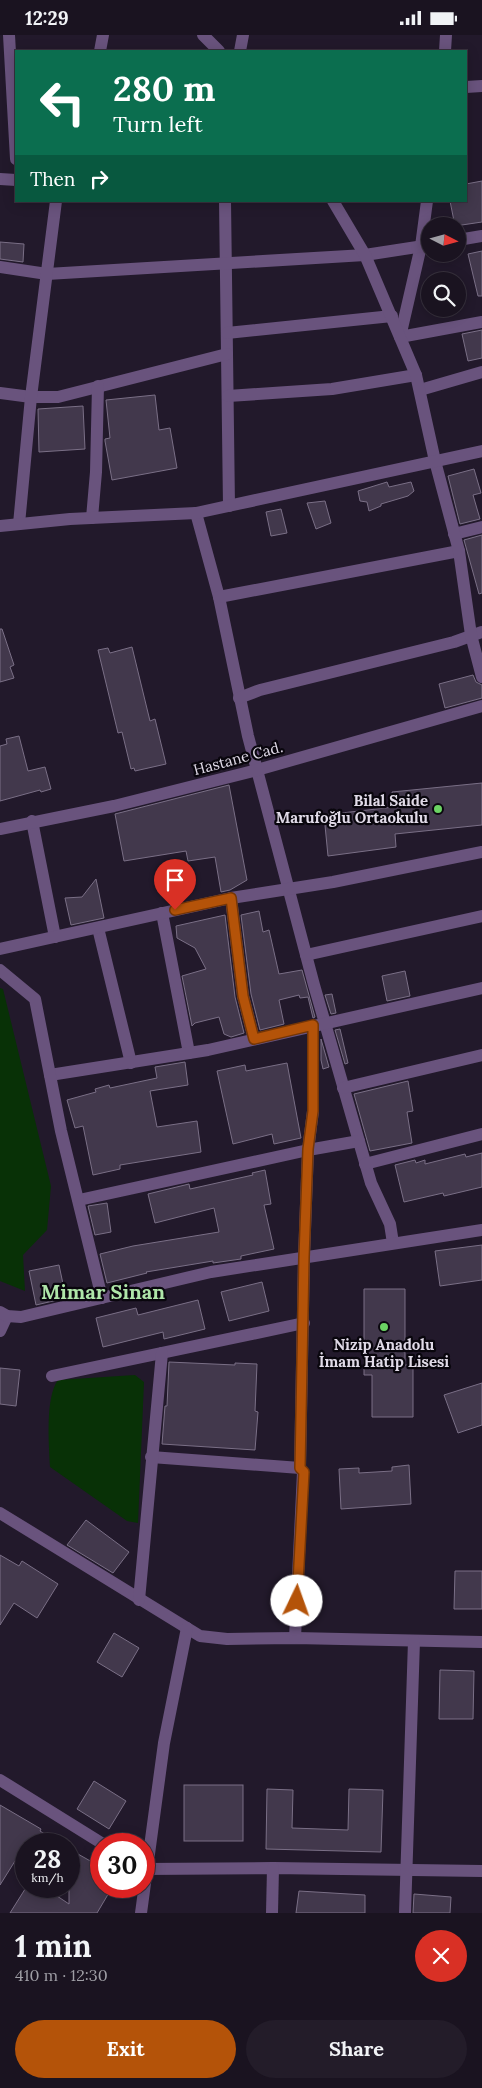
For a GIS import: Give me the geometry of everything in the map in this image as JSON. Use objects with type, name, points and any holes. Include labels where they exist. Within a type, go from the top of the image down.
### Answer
[{"type":"street","points":[[10,35],[9,81],[15,148]]},
{"type":"street","points":[[100,50],[103,35]]},
{"type":"street","points":[[203,35],[218,50]]},
{"type":"street","points":[[240,50],[244,35]]},
{"type":"street","points":[[445,50],[446,35]]},
{"type":"street","points":[[467,87],[482,86]]},
{"type":"street","points":[[0,179],[15,180]]},
{"type":"street","points":[[19,524],[31,397],[56,202]]},
{"type":"street","points":[[224,202],[229,506]]},
{"type":"street","points":[[334,202],[365,255],[416,375],[477,633],[482,677]]},
{"type":"street","points":[[427,202],[427,217]]},
{"type":"street","points":[[466,239],[482,237]]},
{"type":"street","points":[[0,267],[47,274],[365,255],[421,246]]},
{"type":"street","points":[[400,337],[421,263]]},
{"type":"street","points":[[227,333],[392,317]]},
{"type":"street","points":[[400,337],[482,322]]},
{"type":"street","points":[[0,393],[31,397],[58,397],[227,353]]},
{"type":"street","points":[[420,389],[482,373]]},
{"type":"street","points":[[228,396],[332,389],[416,375]]},
{"type":"street","points":[[92,518],[96,472],[98,386]]},
{"type":"street","points":[[0,526],[92,518],[196,513],[482,451]]},
{"type":"street","points":[[196,513],[219,597],[239,697],[257,770],[306,955],[319,1024],[343,1088],[371,1183],[390,1224],[393,1243]]},
{"type":"street","points":[[454,533],[482,527]]},
{"type":"street","points":[[219,597],[459,551]]},
{"type":"street","points":[[239,697],[260,690],[454,642],[477,633]]},
{"type":"street","name":"Hastane Cad.","points":[[0,829],[32,821],[114,806],[257,770],[482,706]]},
{"type":"street","points":[[32,821],[55,937]]},
{"type":"street","points":[[0,949],[231,898],[482,852]]},
{"type":"street","points":[[231,898],[243,996],[254,1039]]},
{"type":"street","points":[[162,913],[189,1053]]},
{"type":"street","points":[[306,955],[482,916]]},
{"type":"street","points":[[98,928],[131,1063]]},
{"type":"street","points":[[0,971],[36,999],[61,1131],[102,1298]]},
{"type":"street","points":[[50,1075],[189,1053],[482,989]]},
{"type":"street","points":[[300,1468],[308,1149],[313,1111],[319,1024]]},
{"type":"street","points":[[343,1088],[482,1055]]},
{"type":"street","points":[[365,1164],[482,1134]]},
{"type":"street","points":[[79,1200],[308,1149],[359,1141]]},
{"type":"street","points":[[0,1331],[3,1314],[21,1317],[210,1272],[482,1230]]},
{"type":"street","points":[[52,1376],[304,1323]]},
{"type":"street","points":[[139,1600],[162,1353]]},
{"type":"street","points":[[151,1457],[300,1468],[304,1472],[295,1637]]},
{"type":"street","points":[[0,1513],[200,1636],[227,1639],[295,1637],[482,1642]]},
{"type":"street","points":[[151,1833],[164,1743],[187,1628]]},
{"type":"street","points":[[405,1913],[414,1641]]},
{"type":"street","points":[[0,1780],[90,1836]]},
{"type":"street","points":[[155,1870],[273,1868],[482,1871]]},
{"type":"street","points":[[272,1913],[273,1868]]},
{"type":"street","points":[[141,1913],[142,1898]]},
{"type":"green space","points":[[0,988],[3,989],[51,1186],[47,1230],[23,1255],[25,1291],[0,1281]]},
{"type":"green space","points":[[135,1375],[144,1382],[138,1523],[127,1521],[50,1467],[49,1434],[49,1409],[58,1380]]},
{"type":"building","points":[[482,181],[482,222],[466,224],[466,217],[453,217],[450,202],[467,202],[467,184]]},
{"type":"building","points":[[0,242],[24,244],[23,262],[0,259]]},
{"type":"building","points":[[482,251],[482,296],[478,296],[468,254]]},
{"type":"building","points":[[482,330],[482,358],[468,361],[462,334]]},
{"type":"building","points":[[155,395],[159,430],[170,428],[177,468],[112,480],[105,441],[105,439],[110,438],[106,400]]},
{"type":"building","points":[[83,406],[85,449],[39,452],[38,409]]},
{"type":"building","points":[[474,469],[481,493],[473,495],[480,519],[460,524],[448,476]]},
{"type":"building","points":[[387,482],[389,487],[411,482],[414,491],[408,496],[381,504],[381,506],[369,511],[367,502],[360,501],[358,491]]},
{"type":"building","points":[[325,501],[331,523],[316,529],[307,503]]},
{"type":"building","points":[[281,509],[287,533],[271,536],[266,512]]},
{"type":"building","points":[[482,535],[482,593],[479,594],[464,540]]},
{"type":"building","points":[[0,629],[2,629],[14,665],[10,667],[14,678],[0,682]]},
{"type":"building","points":[[132,647],[150,721],[155,719],[166,764],[135,771],[134,768],[131,769],[122,732],[118,733],[98,650],[108,648],[110,653]]},
{"type":"building","points":[[473,675],[476,682],[482,685],[482,698],[445,708],[439,684]]},
{"type":"building","points":[[19,736],[28,771],[45,767],[51,789],[41,792],[40,790],[0,801],[0,746],[7,744],[6,739]]},
{"type":"building","points":[[482,783],[482,825],[395,834],[396,847],[328,856],[324,815],[394,807],[392,792]]},
{"type":"building","points":[[229,785],[247,880],[230,890],[221,892],[215,857],[188,861],[186,851],[124,861],[115,814]]},
{"type":"building","points":[[96,879],[104,918],[71,925],[65,898],[82,897]]},
{"type":"building","points":[[259,911],[263,932],[269,930],[279,974],[302,970],[315,1017],[313,1018],[308,997],[300,998],[299,995],[279,1000],[284,1024],[260,1030],[251,994],[241,915]]},
{"type":"building","points":[[225,915],[235,997],[244,1033],[231,1037],[224,1034],[219,1017],[195,1023],[192,1026],[182,976],[206,969],[195,948],[177,938],[176,926]]},
{"type":"building","points":[[405,971],[410,996],[387,1001],[382,976]]},
{"type":"building","points":[[332,994],[336,1013],[331,1014],[325,995]]},
{"type":"building","points":[[340,1029],[348,1063],[345,1064],[335,1030]]},
{"type":"building","points":[[321,1039],[329,1067],[323,1069],[321,1060]]},
{"type":"building","points":[[185,1062],[188,1085],[150,1091],[157,1127],[197,1121],[201,1152],[120,1165],[120,1169],[93,1175],[83,1126],[75,1128],[67,1100],[96,1092],[95,1089],[109,1085],[110,1088],[157,1078],[155,1067]]},
{"type":"building","points":[[287,1063],[301,1138],[274,1144],[272,1134],[233,1144],[217,1071],[245,1065],[246,1071]]},
{"type":"building","points":[[408,1081],[413,1111],[407,1112],[412,1143],[370,1151],[354,1094]]},
{"type":"building","points":[[482,1153],[482,1187],[444,1196],[443,1193],[404,1202],[395,1165],[415,1160],[416,1163],[425,1160],[425,1164],[465,1154],[466,1157]]},
{"type":"building","points":[[265,1170],[271,1204],[264,1205],[274,1249],[241,1256],[241,1259],[213,1263],[213,1261],[146,1272],[107,1283],[100,1254],[133,1246],[219,1232],[214,1208],[155,1223],[148,1194],[189,1184],[190,1189],[253,1175],[252,1173]]},
{"type":"building","points":[[107,1203],[111,1232],[95,1235],[88,1206]]},
{"type":"building","points":[[482,1245],[482,1280],[440,1286],[435,1251]]},
{"type":"building","points":[[59,1265],[66,1298],[36,1305],[29,1271]]},
{"type":"building","points":[[262,1282],[269,1311],[229,1321],[221,1292]]},
{"type":"building","name":"Nizip Anadolu İmam Hatip Lisesi","points":[[364,1289],[405,1289],[405,1365],[413,1365],[413,1417],[372,1417],[372,1375],[364,1375]]},
{"type":"building","points":[[198,1300],[205,1329],[164,1339],[163,1332],[103,1347],[96,1318],[136,1308],[138,1315]]},
{"type":"building","points":[[169,1362],[257,1364],[255,1411],[258,1412],[255,1450],[162,1444],[165,1406],[167,1406]]},
{"type":"building","points":[[0,1368],[20,1370],[16,1406],[0,1404]]},
{"type":"building","points":[[482,1383],[482,1425],[458,1433],[444,1395]]},
{"type":"building","points":[[409,1465],[411,1504],[341,1509],[339,1469],[359,1468],[359,1473],[392,1471],[392,1467]]},
{"type":"building","points":[[86,1520],[129,1552],[113,1573],[67,1545]]},
{"type":"building","points":[[0,1555],[19,1566],[22,1561],[58,1584],[37,1618],[14,1603],[0,1625]]},
{"type":"building","points":[[455,1571],[482,1571],[482,1609],[454,1609]]},
{"type":"building","points":[[114,1633],[139,1648],[122,1677],[97,1662]]},
{"type":"building","points":[[440,1670],[474,1671],[473,1719],[439,1719]]},
{"type":"building","points":[[94,1781],[126,1801],[109,1829],[77,1809]]},
{"type":"building","points":[[184,1785],[243,1785],[243,1841],[184,1841]]},
{"type":"building","points":[[267,1789],[293,1790],[292,1828],[348,1830],[349,1789],[383,1790],[381,1852],[266,1849]]},
{"type":"building","points":[[0,1805],[41,1829],[40,1831],[43,1833],[15,1833],[15,1861],[0,1885]]},
{"type":"building","points":[[80,1855],[90,1861],[90,1898],[106,1898],[97,1913],[10,1913],[19,1898],[60,1898],[69,1904],[69,1898],[80,1898]]},
{"type":"building","points":[[299,1891],[365,1895],[365,1913],[296,1913]]},
{"type":"building","points":[[414,1894],[451,1897],[450,1913],[413,1913]]},
{"type":"place","name":"Bilal Saide Marufoğlu Ortaokulu","points":[[438,809]]},
{"type":"place","name":"Nizip Anadolu İmam Hatip Lisesi","points":[[384,1327]]},
{"type":"district","name":"Mimar Sinan","points":[[103,1291]]},
{"type":"route","points":[[175,910],[231,898],[243,996],[254,1039],[313,1025],[313,1111],[308,1149],[304,1257],[300,1468],[304,1472],[297,1601]]}]
